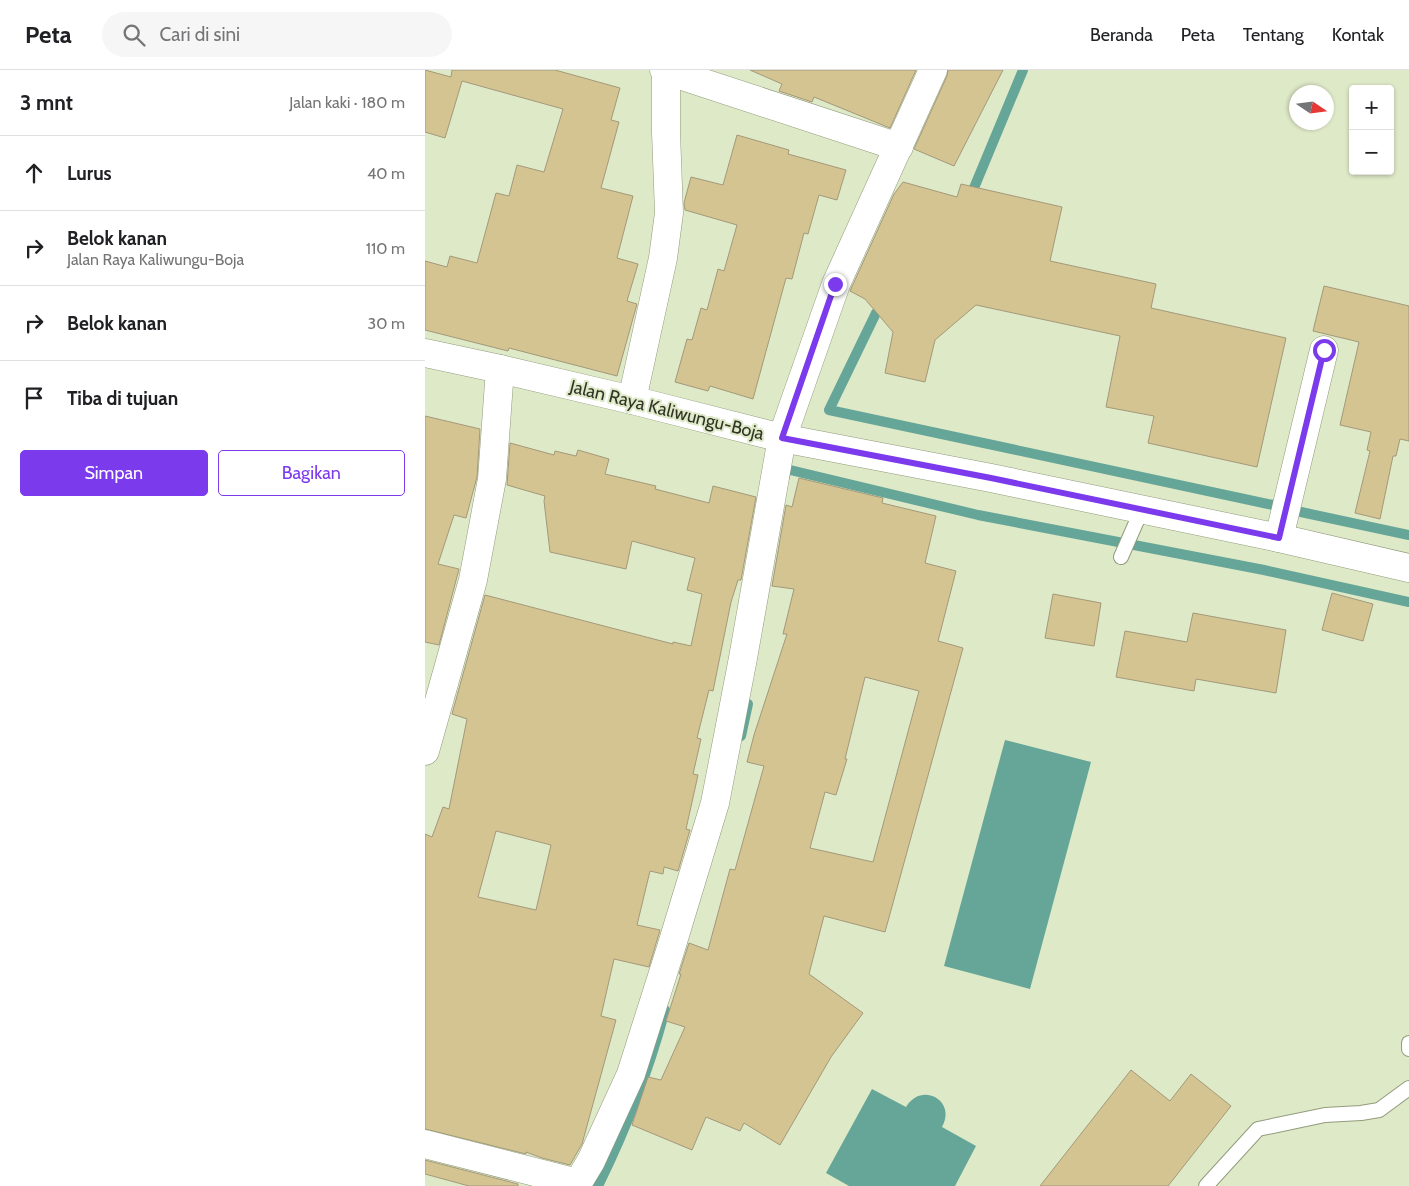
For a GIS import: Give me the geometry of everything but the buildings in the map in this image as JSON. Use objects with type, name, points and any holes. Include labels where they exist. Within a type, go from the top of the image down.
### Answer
[{"type":"street","points":[[632,400],[663,258],[669,213],[666,70],[899,147]]},
{"type":"street","points":[[425,1144],[577,1185],[591,1161],[631,1074],[715,803],[782,438],[835,284],[933,70]]},
{"type":"street","points":[[1279,538],[1324,350]]},
{"type":"street","name":"Jalan Raya Kaliwungu-Boja","points":[[425,354],[500,369],[632,400],[782,438],[1142,509],[1409,568]]},
{"type":"street","points":[[425,751],[473,580],[492,479],[500,369]]},
{"type":"lane","points":[[1121,557],[1142,509]]},
{"type":"lane","points":[[1409,1043],[1409,1049]]},
{"type":"lane","points":[[1207,1186],[1258,1129],[1325,1115],[1379,1110],[1409,1088]]},
{"type":"water","points":[[1005,740],[1091,762],[1030,989],[944,966]]},
{"type":"water","points":[[872,1089],[906,1107],[912,1099],[920,1095],[935,1097],[941,1102],[945,1109],[942,1127],[976,1146],[955,1186],[849,1186],[826,1173]]},
{"type":"waterway","points":[[969,200],[1023,70]]},
{"type":"waterway","points":[[886,303],[876,313],[829,410],[1273,505]]},
{"type":"waterway","points":[[785,477],[786,469],[978,515],[1264,570],[1409,602]]},
{"type":"waterway","points":[[1301,512],[1409,535]]},
{"type":"waterway","points":[[741,736],[748,704]]},
{"type":"waterway","points":[[598,1186],[636,1100],[665,1010]]},
{"type":"route","points":[[835,284],[782,438],[991,478],[1279,538],[1324,350]]}]
